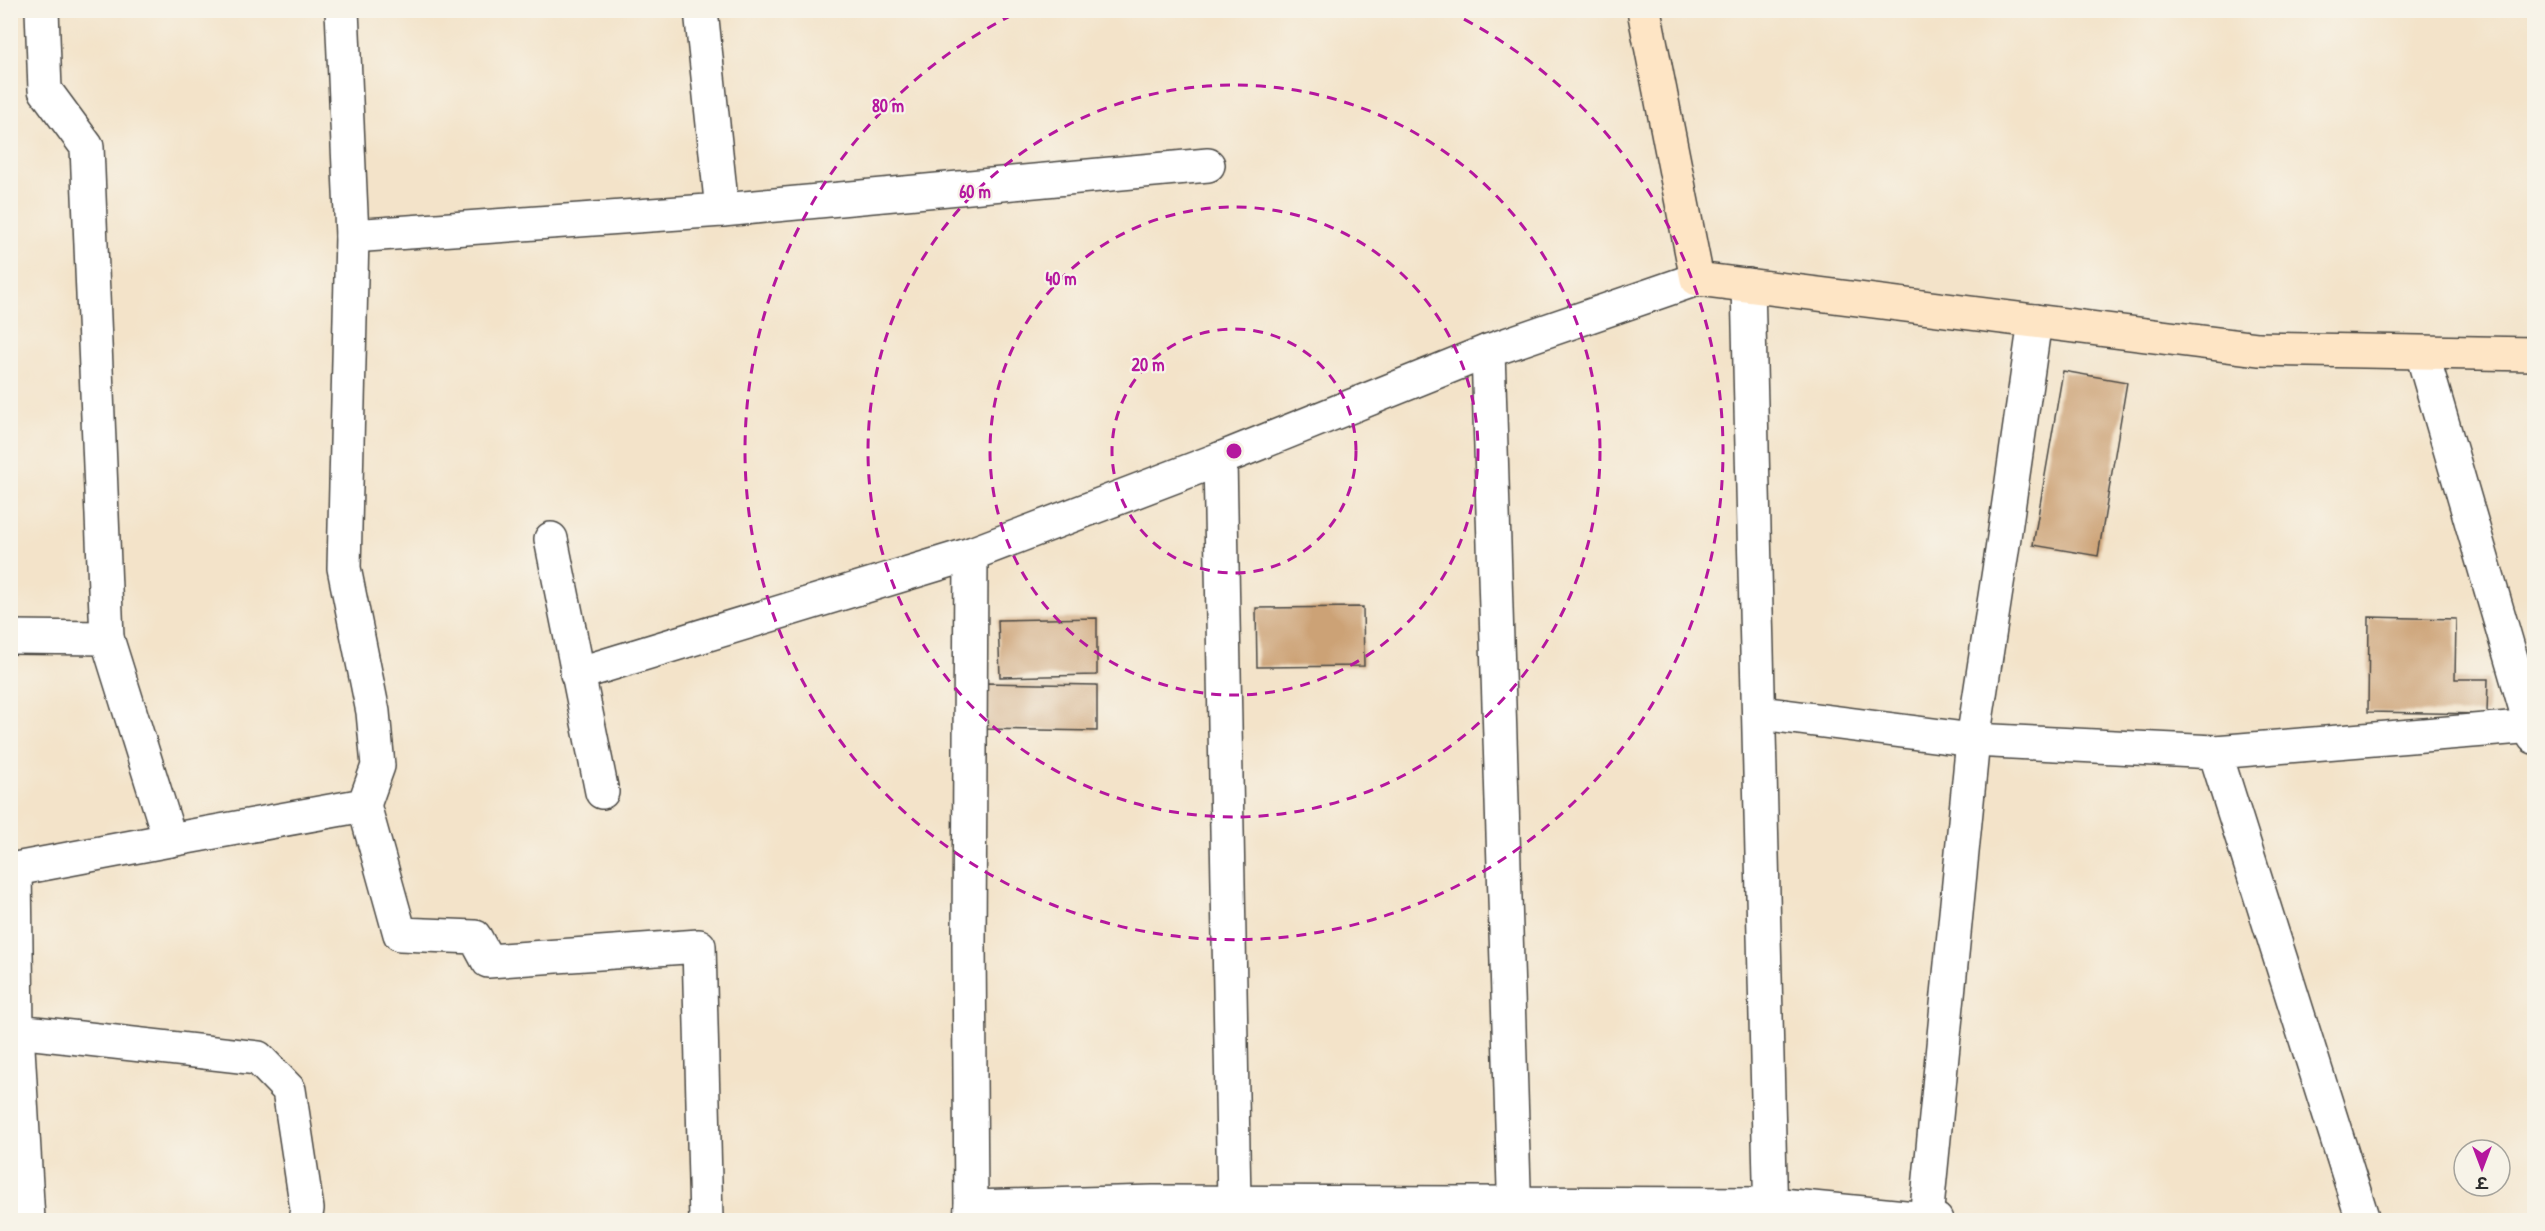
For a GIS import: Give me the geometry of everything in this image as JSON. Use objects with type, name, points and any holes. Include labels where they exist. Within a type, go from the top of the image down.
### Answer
[{"type":"street","points":[[42,10],[45,90],[87,147],[107,638],[170,840]]},
{"type":"street","points":[[342,10],[352,236],[344,568],[373,712],[378,766],[364,805],[400,934],[475,936],[488,961],[699,946],[706,1221]]},
{"type":"street","points":[[701,10],[722,210]]},
{"type":"street","points":[[1644,10],[1697,279]]},
{"type":"street","points":[[352,236],[722,210],[1208,165]]},
{"type":"street","points":[[577,674],[970,554],[1220,459],[1488,351],[1697,279],[2258,349],[2535,354]]},
{"type":"street","points":[[1748,285],[1771,1213]]},
{"type":"street","points":[[970,554],[970,1214],[1234,1202],[1363,1211],[1771,1213],[1931,1220],[1973,740],[2035,321]]},
{"type":"street","points":[[1488,351],[1514,1211]]},
{"type":"street","points":[[1760,713],[1973,740],[2215,752],[2534,730],[2422,352]]},
{"type":"street","points":[[1220,459],[1234,1202]]},
{"type":"street","points":[[551,539],[602,792]]},
{"type":"street","points":[[10,637],[107,638]]},
{"type":"street","points":[[2215,752],[2363,1221]]},
{"type":"street","points":[[28,1221],[14,1032],[13,869],[364,805]]},
{"type":"street","points":[[14,1032],[258,1058],[289,1090],[307,1209],[305,1221]]},
{"type":"building","points":[[2063,371],[2127,382],[2098,556],[2033,545]]},
{"type":"building","points":[[1363,607],[1364,666],[1257,667],[1256,608]]},
{"type":"building","points":[[2369,617],[2456,619],[2455,679],[2488,679],[2487,714],[2368,712]]},
{"type":"building","points":[[1097,618],[1097,675],[1000,677],[998,620]]},
{"type":"building","points":[[984,683],[1097,685],[1097,731],[984,729]]}]
